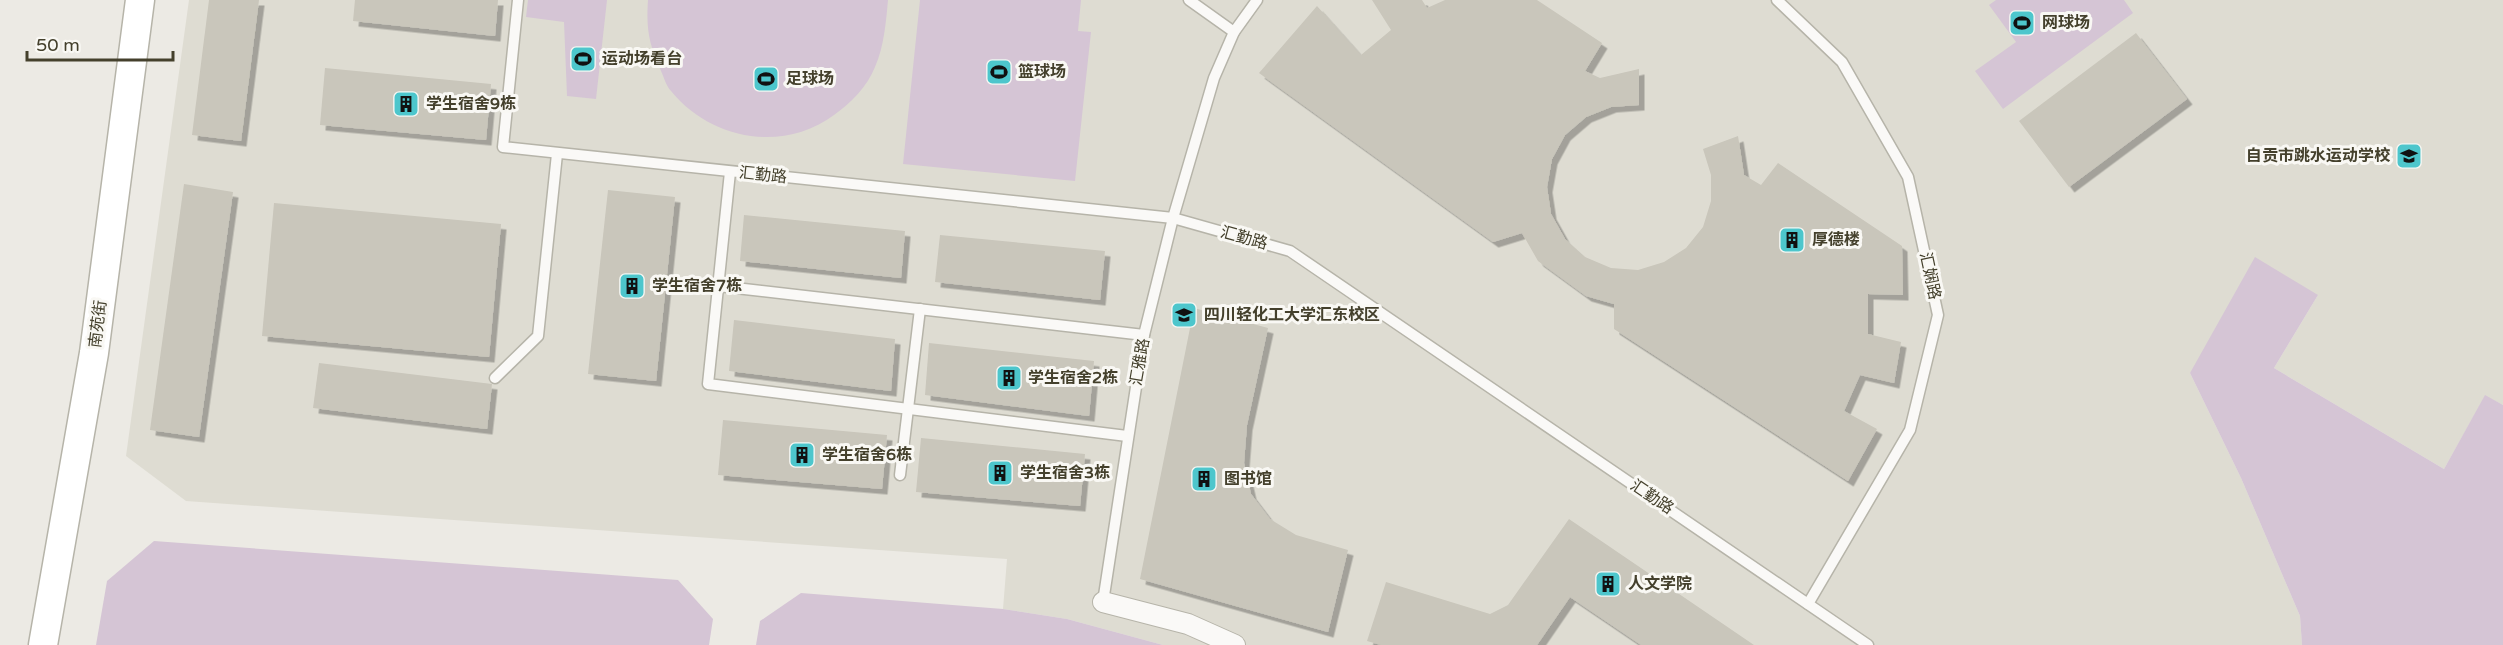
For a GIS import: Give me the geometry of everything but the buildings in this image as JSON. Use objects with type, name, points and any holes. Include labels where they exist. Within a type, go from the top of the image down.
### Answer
[{"type":"main road","name":"南苑街","points":[[43,645],[94,353],[140,0]]},
{"type":"street","name":"汇雅路","points":[[1103,602],[1188,624],[1235,645]]},
{"type":"lane","name":"汇勤路","points":[[518,0],[503,147],[1173,218],[1290,250],[1868,645]]},
{"type":"lane","points":[[1189,0],[1234,32]]},
{"type":"lane","name":"汇雅路","points":[[1103,602],[1144,335],[1173,218],[1214,78],[1234,32],[1257,0]]},
{"type":"lane","name":"汇娴路","points":[[1777,0],[1842,62],[1908,177],[1938,315],[1910,430],[1808,604]]},
{"type":"lane","points":[[495,378],[538,336],[557,154]]},
{"type":"lane","points":[[730,172],[708,384],[1127,436]]},
{"type":"lane","points":[[718,286],[1144,335]]},
{"type":"lane","points":[[900,475],[920,309]]},
{"type":"shaded area","name":"四川轻化工大学汇东校区","points":[[189,0],[2503,0],[2503,405],[2485,396],[2444,469],[2274,368],[2318,295],[2190,373],[2241,478],[2300,616],[2302,645],[1163,645],[1067,619],[1003,609],[1007,559],[186,501],[126,456]]},
{"type":"shaded area","name":"运动场看台","points":[[528,0],[607,0],[596,99],[567,96],[564,22],[526,17]]},
{"type":"shaded area","name":"足球场","points":[[648,0],[888,0],[881,51],[872,74],[858,94],[834,115],[814,127],[793,134],[771,137],[748,136],[706,121],[687,108],[671,91],[651,45],[648,29]]},
{"type":"shaded area","points":[[920,0],[1081,0],[1078,31],[1091,32],[1075,181],[903,164]]},
{"type":"shaded area","points":[[1996,0],[2124,0],[2133,13],[2003,109],[1975,71],[2016,42],[1989,5]]},
{"type":"shaded area","points":[[2255,257],[2318,295],[2274,368],[2444,469],[2485,395],[2503,405],[2503,645],[2302,645],[2300,616],[2241,478],[2190,373]]},
{"type":"shaded area","points":[[154,541],[678,580],[713,619],[709,645],[96,645],[107,581]]},
{"type":"shaded area","points":[[801,593],[1003,609],[1067,619],[1163,645],[756,645],[760,621]]},
{"type":"place","name":"网球场","points":[[2022,23]]},
{"type":"place","name":"运动场看台","points":[[583,59]]},
{"type":"place","name":"篮球场","points":[[999,72]]},
{"type":"place","name":"足球场","points":[[766,79]]},
{"type":"place","name":"学生宿舍9栋","points":[[406,104]]},
{"type":"place","name":"自贡市跳水运动学校","points":[[2409,156]]},
{"type":"place","name":"厚德楼","points":[[1792,240]]},
{"type":"place","name":"学生宿舍7栋","points":[[632,286]]},
{"type":"place","name":"四川轻化工大学汇东校区","points":[[1184,315]]},
{"type":"place","name":"学生宿舍2栋","points":[[1009,378]]},
{"type":"place","name":"学生宿舍6栋","points":[[802,455]]},
{"type":"place","name":"学生宿舍3栋","points":[[1000,473]]},
{"type":"place","name":"图书馆","points":[[1204,479]]},
{"type":"place","name":"人文学院","points":[[1608,584]]}]
